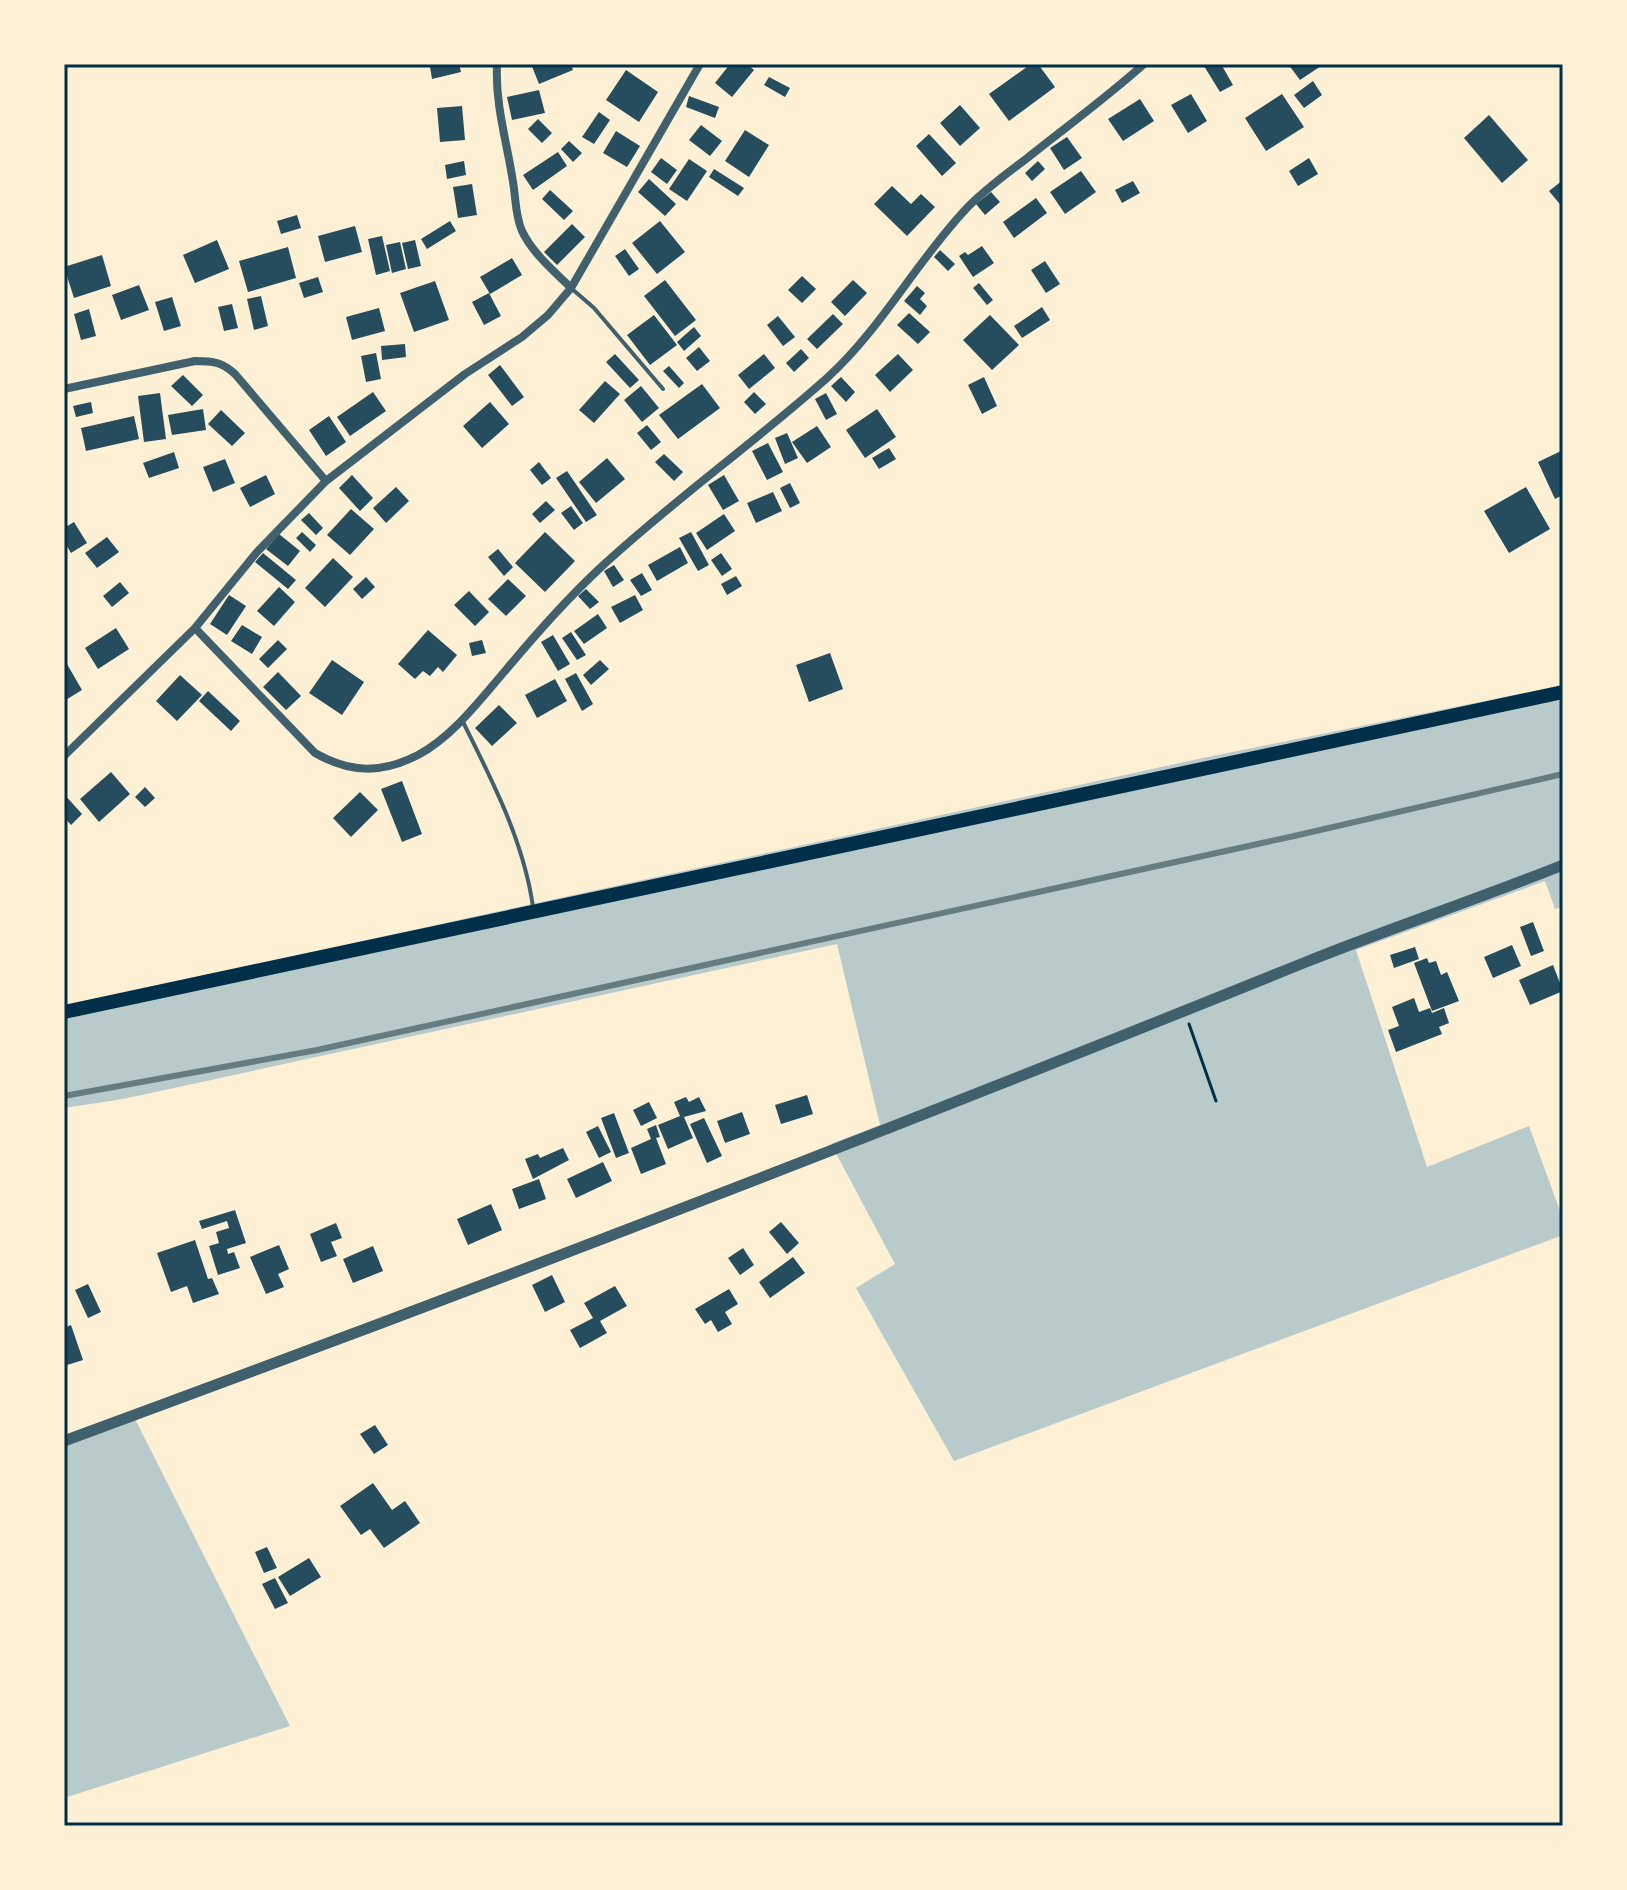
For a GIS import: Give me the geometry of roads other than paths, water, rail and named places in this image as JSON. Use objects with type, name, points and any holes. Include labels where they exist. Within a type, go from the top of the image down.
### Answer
[{"type":"highway","points":[[64,1012],[1563,692]]},
{"type":"street","points":[[497,64],[499,109],[514,183],[515,207],[522,230],[536,252],[571,288]]},
{"type":"street","points":[[64,756],[195,628],[257,552],[326,481],[465,374],[522,337],[548,315],[571,288],[700,64]]},
{"type":"street","points":[[195,628],[315,753],[336,765],[357,770],[400,763],[420,754],[461,720],[557,611],[599,569],[830,375],[967,208],[1144,64]]},
{"type":"street","points":[[64,389],[195,361],[214,361],[235,374],[326,481]]},
{"type":"street","points":[[64,1441],[720,1194],[1309,961],[1563,865]]},
{"type":"lane","points":[[571,288],[594,308],[663,389]]},
{"type":"lane","points":[[461,720],[490,776],[516,841],[531,891],[533,912]]},
{"type":"railway","points":[[64,1096],[317,1050],[1563,774]]}]
